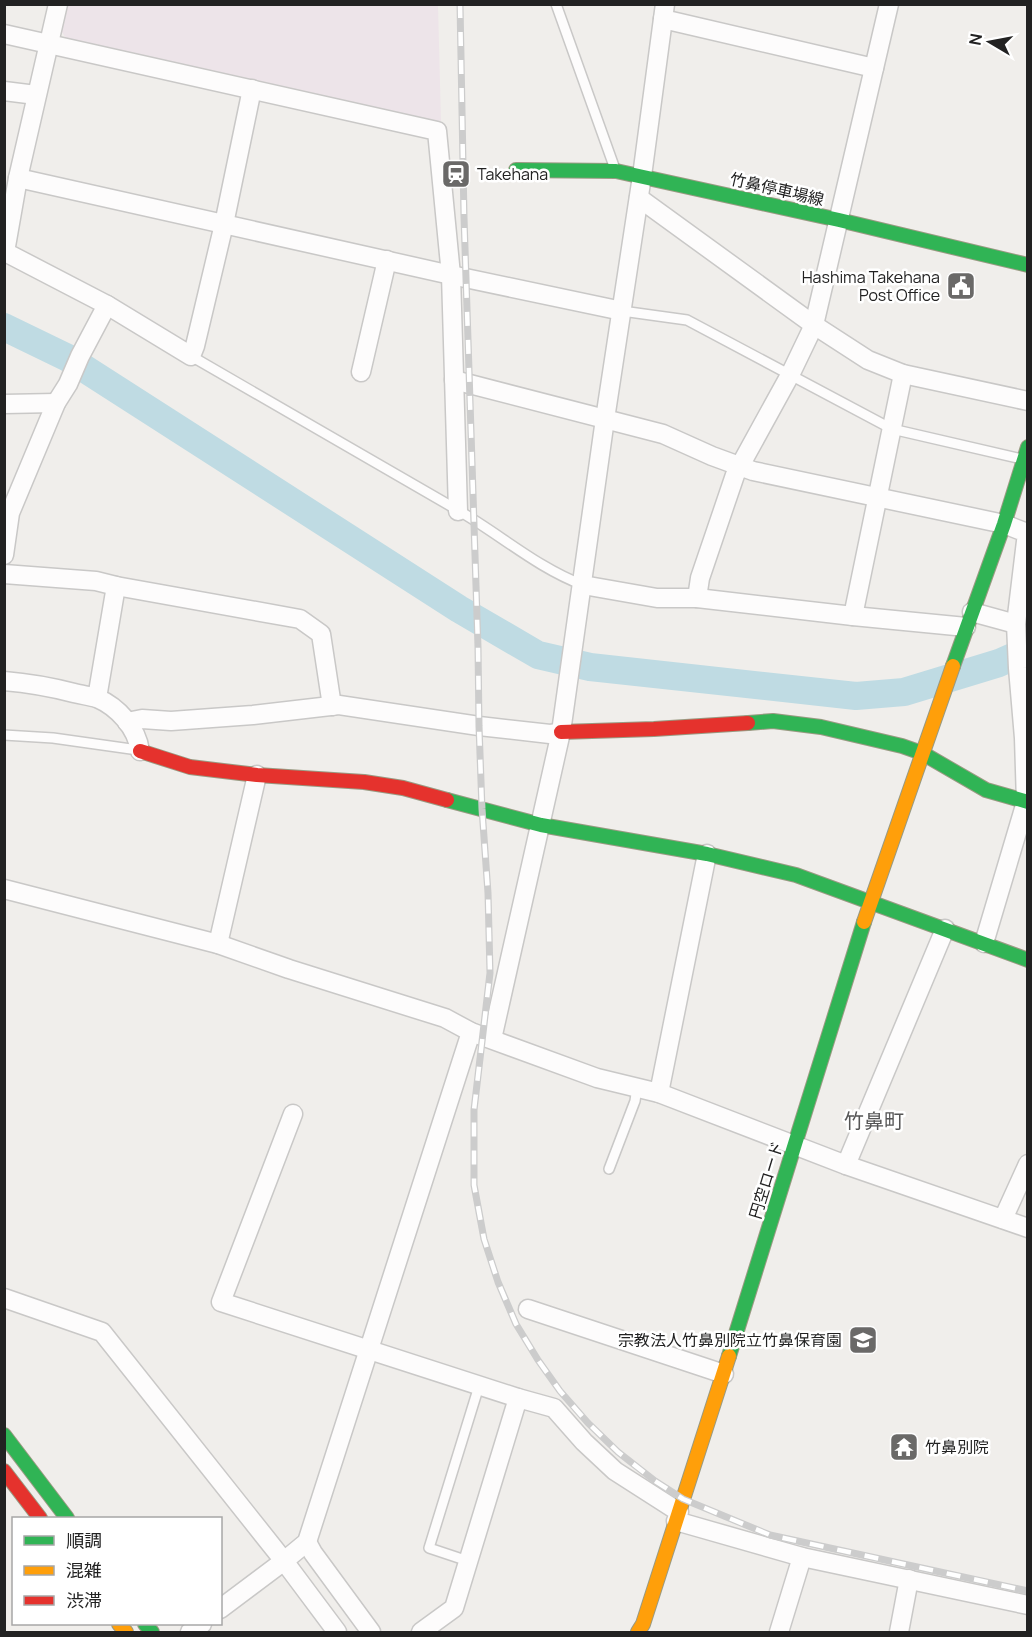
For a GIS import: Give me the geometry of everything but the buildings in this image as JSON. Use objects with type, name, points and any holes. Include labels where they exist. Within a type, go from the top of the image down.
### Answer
[{"type":"street","points":[[58,4],[36,95],[4,252],[107,305],[191,356],[224,224],[252,89]]},
{"type":"street","points":[[697,598],[703,568],[735,475],[790,375],[814,325],[889,4]]},
{"type":"street","points":[[492,1039],[561,732],[664,12],[874,68]]},
{"type":"street","points":[[4,34],[437,131],[451,275],[458,511]]},
{"type":"street","points":[[4,91],[36,95]]},
{"type":"street","name":"竹鼻停車場線","points":[[516,170],[616,171],[1028,265]]},
{"type":"street","points":[[18,178],[451,275],[621,310]]},
{"type":"street","points":[[639,198],[814,325],[868,360],[903,374],[1028,401]]},
{"type":"street","points":[[361,372],[387,260]]},
{"type":"street","points":[[4,555],[9,513],[56,403],[68,384],[107,305]]},
{"type":"street","points":[[853,616],[903,374]]},
{"type":"street","points":[[454,380],[663,434],[741,467],[1004,524],[1027,533],[1017,632],[1018,668],[1026,737],[1027,802],[984,943]]},
{"type":"street","points":[[4,404],[56,403]]},
{"type":"street","name":"円空ロード","points":[[638,1632],[643,1624],[724,1374],[870,902],[1004,524],[1026,454]]},
{"type":"street","points":[[4,574],[96,581],[300,619],[321,634],[333,706]]},
{"type":"street","points":[[583,585],[657,598],[697,598],[853,616],[969,620],[1017,632]]},
{"type":"street","points":[[97,698],[116,586]]},
{"type":"street","points":[[4,681],[38,684],[97,698],[116,709],[128,722],[139,740],[140,751],[190,767],[257,775],[364,782],[403,788],[541,825],[707,854],[796,875],[1028,960]]},
{"type":"street","points":[[128,722],[142,719],[171,721],[254,715],[339,705],[550,734],[773,721],[821,727],[902,746],[922,753],[986,790],[1027,802]]},
{"type":"street","points":[[218,944],[257,775]]},
{"type":"street","points":[[659,1093],[707,854]]},
{"type":"street","points":[[4,889],[218,944],[445,1018],[471,1032],[597,1078],[659,1093],[846,1165],[1028,1228]]},
{"type":"street","points":[[846,1165],[945,929]]},
{"type":"street","points":[[222,1608],[307,1542],[471,1032]]},
{"type":"street","points":[[293,1114],[221,1302],[554,1408],[584,1442],[615,1471],[677,1516],[802,1557],[1028,1605]]},
{"type":"street","points":[[1003,1219],[1028,1164]]},
{"type":"street","points":[[4,1298],[102,1332],[284,1561],[337,1632]]},
{"type":"street","points":[[528,1309],[724,1374]]},
{"type":"street","points":[[421,1632],[454,1608],[518,1398]]},
{"type":"street","points":[[4,1435],[66,1517]]},
{"type":"street","points":[[4,1471],[39,1517]]},
{"type":"street","points":[[307,1542],[371,1632]]},
{"type":"street","points":[[779,1632],[802,1557]]},
{"type":"street","points":[[899,1632],[909,1579]]},
{"type":"lane","points":[[556,4],[616,171]]},
{"type":"lane","points":[[621,310],[687,320],[892,429],[1026,454]]},
{"type":"lane","points":[[191,356],[458,511],[546,568],[583,585]]},
{"type":"lane","points":[[4,735],[53,738],[140,751]]},
{"type":"lane","points":[[609,1169],[635,1101],[637,1087]]},
{"type":"lane","points":[[468,1561],[429,1548],[479,1386]]},
{"type":"shaded area","points":[[64,5],[438,5],[441,121],[423,120],[68,42],[59,27]]},
{"type":"waterway","points":[[4,327],[68,358],[459,609],[538,655],[590,667],[856,696],[904,692],[999,663],[1028,650]]},
{"type":"railway","points":[[460,4],[479,726],[490,973],[474,1110],[474,1185],[484,1239],[498,1282],[516,1324],[560,1391],[618,1452],[655,1481],[683,1499],[770,1535],[1028,1591]]},
{"type":"traffic: fast","points":[[516,170],[616,171],[839,220],[1028,265]]},
{"type":"traffic: fast","points":[[953,666],[1004,524],[1028,447]]},
{"type":"traffic: fast","points":[[748,723],[773,721],[821,727],[902,746],[922,753],[986,790],[1028,802]]},
{"type":"traffic: fast","points":[[447,800],[541,825],[707,854],[796,875],[1028,960]]},
{"type":"traffic: fast","points":[[729,1356],[864,922]]},
{"type":"traffic: fast","points":[[4,1435],[66,1517]]},
{"type":"traffic: fast","points":[[146,1625],[152,1632]]},
{"type":"traffic: slow","points":[[864,922],[953,666]]},
{"type":"traffic: slow","points":[[638,1632],[643,1624],[729,1356]]},
{"type":"traffic: slow","points":[[120,1625],[126,1632]]},
{"type":"traffic: jam","points":[[561,732],[748,723]]},
{"type":"traffic: jam","points":[[140,751],[190,767],[257,775],[364,782],[403,788],[447,800]]},
{"type":"traffic: jam","points":[[4,1471],[39,1517]]},
{"type":"place","name":"Takehana","points":[[456,174]]},
{"type":"place","name":"Hashima Takehana Post Office","points":[[961,286]]},
{"type":"place","name":"宗教法人竹鼻別院立竹鼻保育園","points":[[863,1340]]},
{"type":"place","name":"竹鼻別院","points":[[904,1447]]},
{"type":"district","name":"竹鼻町","points":[[874,1121]]}]
